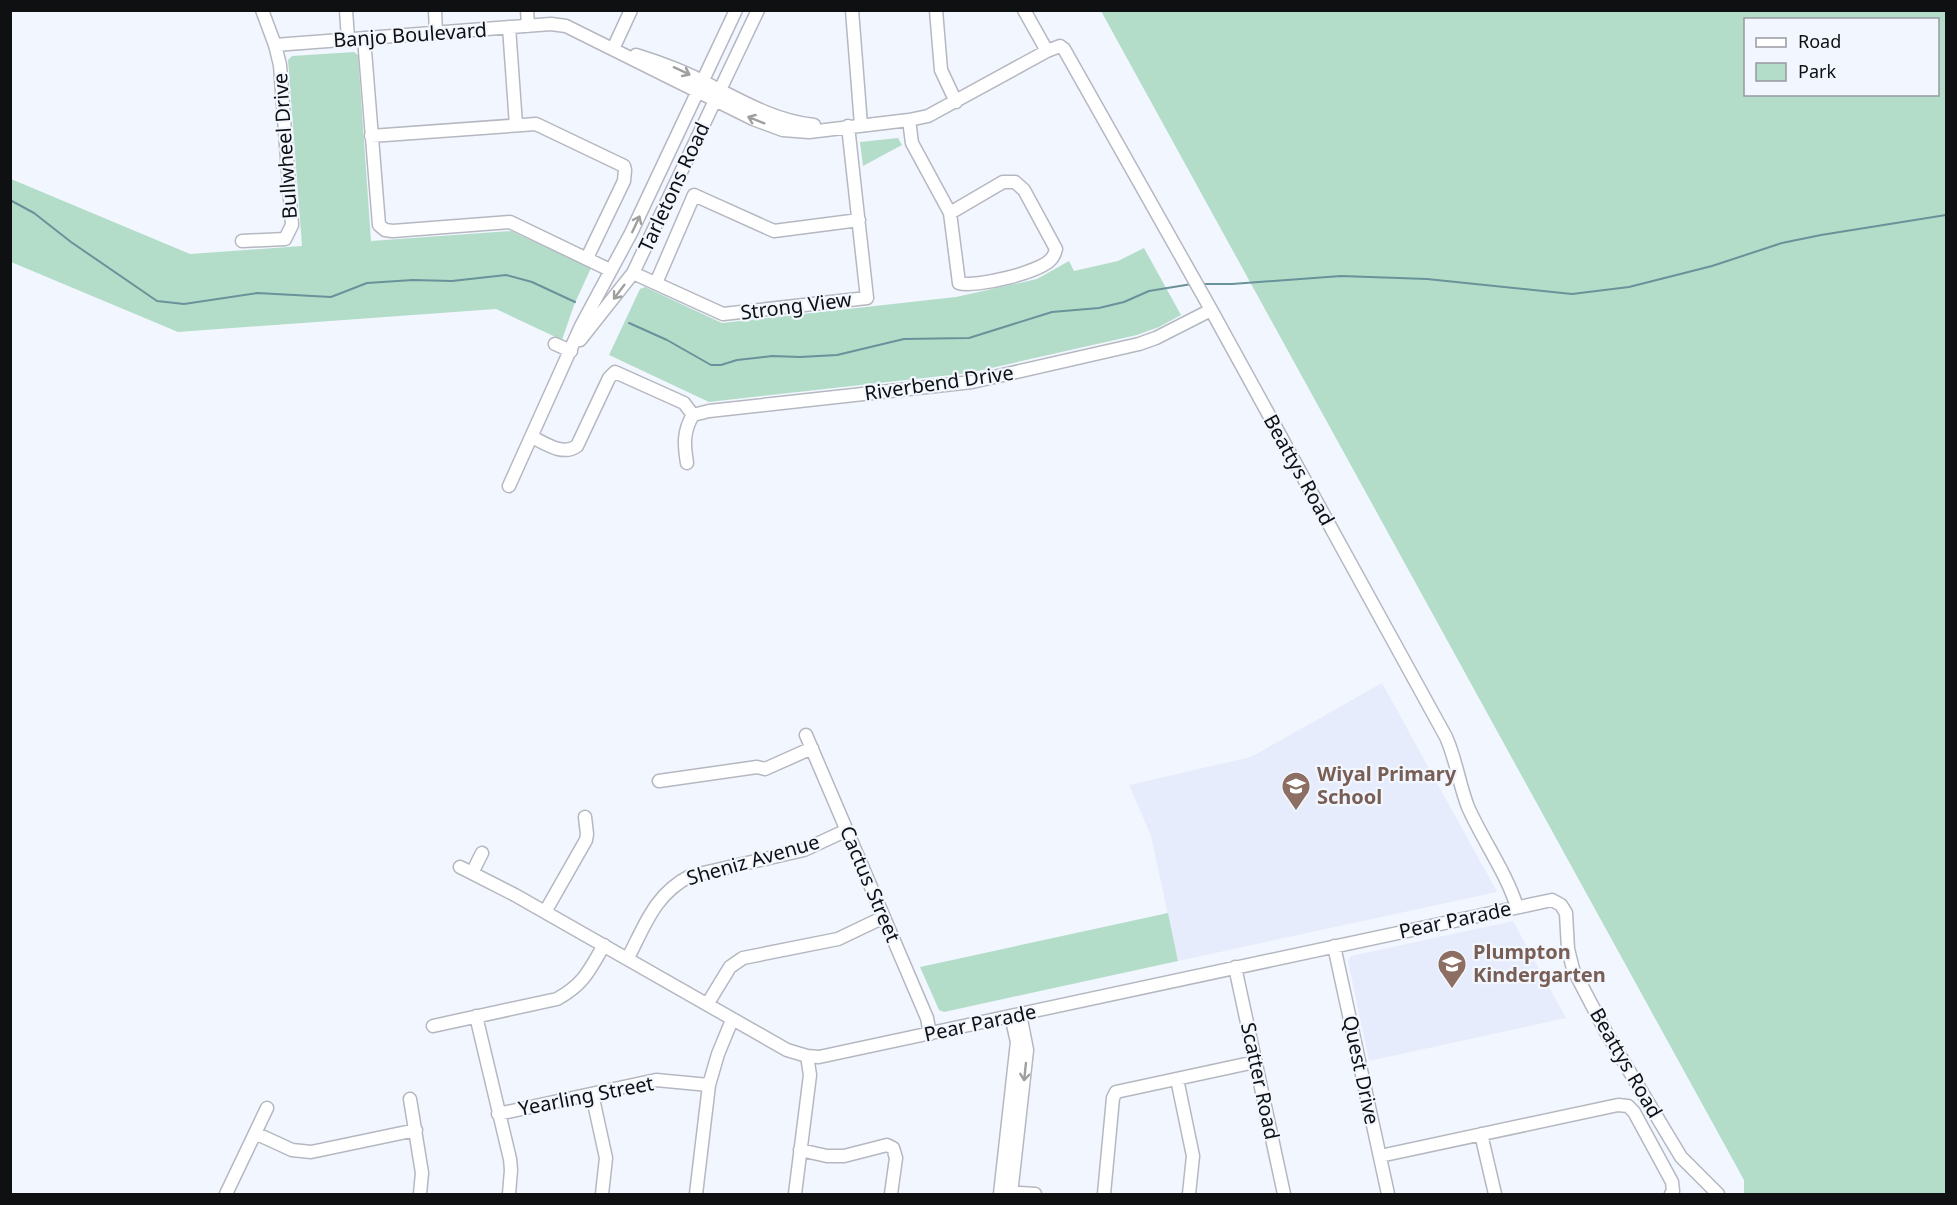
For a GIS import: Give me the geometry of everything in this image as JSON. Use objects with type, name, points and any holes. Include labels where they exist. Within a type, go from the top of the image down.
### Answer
[{"type":"street","points":[[262,10],[275,45]]},
{"type":"street","points":[[346,10],[348,39]]},
{"type":"street","points":[[435,10],[436,33]]},
{"type":"street","points":[[527,10],[528,26]]},
{"type":"street","points":[[613,49],[631,10]]},
{"type":"street","name":"Tarletons Road","points":[[571,351],[633,273],[708,90],[736,10]]},
{"type":"street","name":"Tarletons Road","points":[[509,486],[581,326],[610,270],[708,90],[758,10]]},
{"type":"street","name":"Strong View","points":[[633,273],[723,314],[867,298],[859,220],[854,125],[852,10]]},
{"type":"street","points":[[936,10],[941,70],[956,102]]},
{"type":"street","name":"Beattys Road","points":[[1024,10],[1052,48],[1064,49],[1211,310],[1446,737],[1457,765],[1468,805],[1511,890],[1517,907]]},
{"type":"street","name":"Banjo Boulevard","points":[[275,45],[551,24],[566,26],[613,49],[672,66],[753,119],[783,130],[809,132],[928,116],[1052,48]]},
{"type":"street","points":[[509,27],[516,125]]},
{"type":"street","points":[[364,38],[379,225],[385,230],[393,231],[510,222],[610,270]]},
{"type":"street","name":"Bullwheel Drive","points":[[242,241],[285,238],[292,225],[280,65],[275,45]]},
{"type":"street","points":[[909,120],[912,143],[950,213],[959,283],[973,284],[1030,272],[1052,260],[1056,249],[1024,189],[1015,182],[1004,182],[950,213]]},
{"type":"street","points":[[371,136],[536,124],[624,166],[624,181],[586,258]]},
{"type":"street","points":[[656,283],[694,195],[774,231],[859,220]]},
{"type":"street","name":"Riverbend Drive","points":[[693,415],[709,411],[972,382],[1140,344],[1211,310]]},
{"type":"street","points":[[555,344],[571,351]]},
{"type":"street","points":[[532,437],[564,451],[577,446],[609,378],[615,372],[684,403],[693,415],[686,426],[684,444],[687,463]]},
{"type":"street","name":"Cactus Street","points":[[806,735],[927,1018],[930,1034]]},
{"type":"street","points":[[659,781],[757,767],[765,769],[812,748]]},
{"type":"street","points":[[545,912],[586,840],[585,818]]},
{"type":"street","name":"Sheniz Avenue","points":[[628,958],[660,898],[678,882],[690,876],[804,850],[846,830]]},
{"type":"street","points":[[472,873],[482,853]]},
{"type":"street","name":"Pear Parade","points":[[460,867],[628,958],[787,1050],[819,1058],[1539,902]]},
{"type":"street","name":"Beattys Road","points":[[1539,902],[1552,900],[1561,905],[1566,913],[1568,949],[1573,969],[1607,1034],[1681,1157],[1718,1194]]},
{"type":"street","points":[[708,1003],[730,967],[743,958],[838,939],[884,917]]},
{"type":"street","points":[[433,1026],[557,999],[573,991],[583,982],[604,945]]},
{"type":"street","name":"Quest Drive","points":[[1334,946],[1388,1194]]},
{"type":"street","name":"Scatter Road","points":[[1235,967],[1284,1194]]},
{"type":"street","points":[[455,1006],[458,1020]]},
{"type":"street","points":[[1016,1015],[1027,1050],[1006,1193],[1035,1194]]},
{"type":"street","points":[[476,1016],[510,1159],[509,1194]]},
{"type":"street","points":[[696,1194],[709,1085],[718,1054],[732,1020]]},
{"type":"street","points":[[795,1194],[810,1075],[807,1056]]},
{"type":"street","points":[[1104,1194],[1113,1098],[1116,1092],[1255,1062]]},
{"type":"street","points":[[1177,1079],[1192,1148],[1189,1194]]},
{"type":"street","name":"Yearling Street","points":[[498,1114],[656,1080],[709,1085]]},
{"type":"street","points":[[592,1094],[606,1158],[602,1194]]},
{"type":"street","points":[[410,1099],[422,1173],[420,1194]]},
{"type":"street","points":[[1380,1156],[1603,1107],[1628,1106],[1634,1112],[1672,1182],[1671,1194]]},
{"type":"street","points":[[226,1194],[267,1108]]},
{"type":"street","points":[[255,1133],[292,1150],[311,1152],[416,1130]]},
{"type":"street","points":[[1481,1134],[1495,1194]]},
{"type":"street","points":[[800,1150],[827,1156],[844,1156],[887,1145],[893,1148],[896,1158],[891,1194]]},
{"type":"shaded area","name":"Wiyal Primary School","points":[[1382,683],[1497,892],[1178,961],[1151,836],[1129,785],[1251,757]]},
{"type":"shaded area","name":"Plumpton Kindergarten","points":[[1513,921],[1566,1018],[1369,1061],[1348,961],[1351,956]]},
{"type":"green space","points":[[1101,11],[1946,11],[1946,1194],[1744,1194],[1744,1180]]},
{"type":"green space","points":[[354,52],[358,55],[371,241],[511,231],[591,268],[574,305],[562,340],[496,309],[178,332],[11,262],[11,179],[190,254],[302,246],[288,60],[292,56]]},
{"type":"green space","points":[[898,138],[902,145],[863,166],[860,142]]},
{"type":"green space","points":[[1144,248],[1181,315],[1159,327],[1137,335],[969,373],[709,402],[609,355],[640,289],[645,287],[722,323],[956,297],[1037,279],[1069,261],[1074,271],[1118,261]]},
{"type":"green space","points":[[1168,913],[1178,961],[944,1012],[939,1010],[920,967]]},
{"type":"waterway","points":[[10,200],[34,213],[71,242],[157,301],[184,304],[257,293],[331,297],[367,283],[413,280],[452,281],[506,275],[532,282],[575,302]]},
{"type":"waterway","points":[[1201,284],[1341,276],[1427,279],[1572,294],[1629,287],[1712,266],[1782,243],[1946,215]]},
{"type":"waterway","points":[[629,323],[667,340],[711,365],[721,365],[737,360],[772,356],[837,355],[904,339],[969,338],[1052,312],[1099,308],[1124,302],[1149,291],[1192,284]]},
{"type":"place","name":"Wiyal Primary School","points":[[1296,812]]},
{"type":"place","name":"Plumpton Kindergarten","points":[[1452,990]]}]
